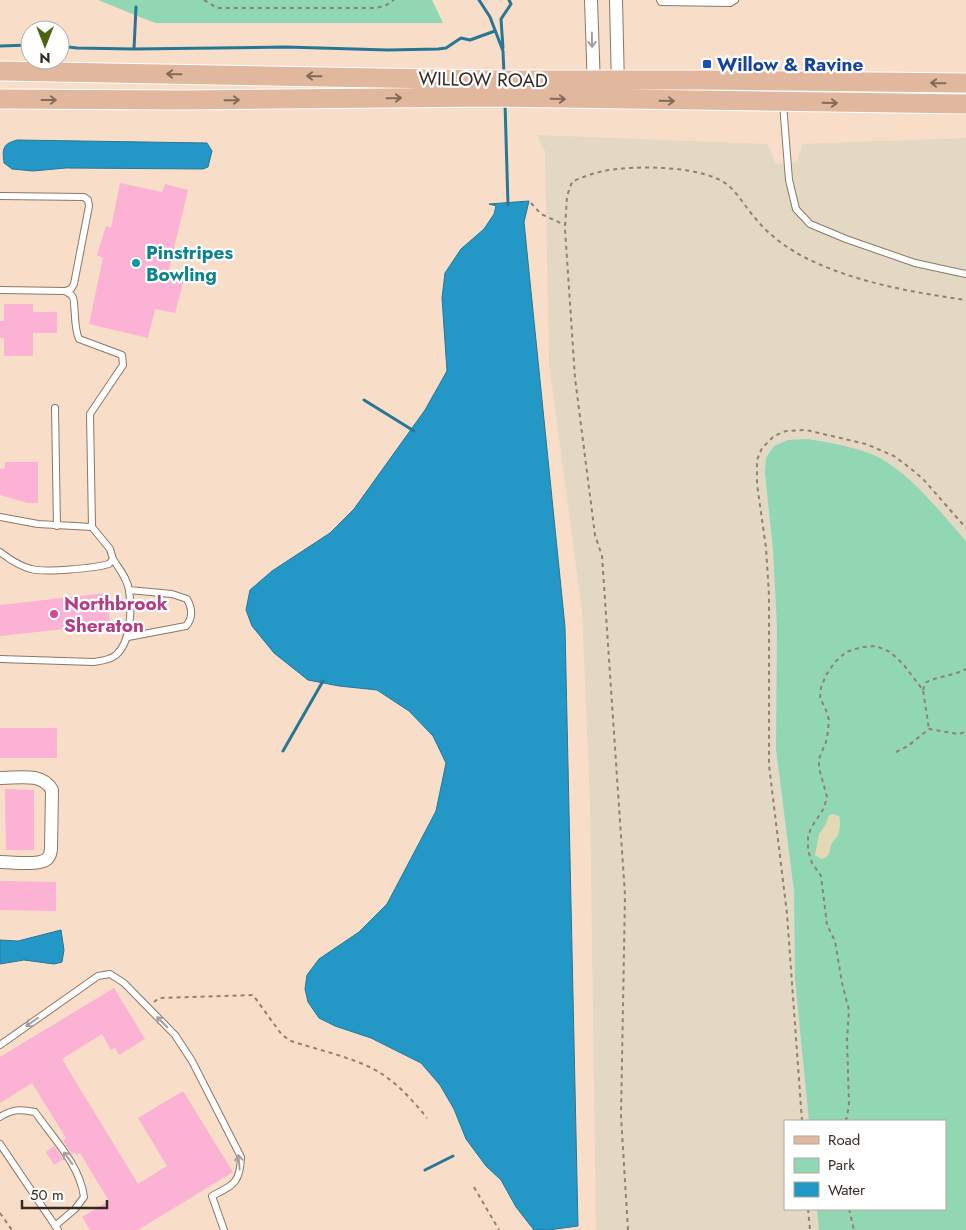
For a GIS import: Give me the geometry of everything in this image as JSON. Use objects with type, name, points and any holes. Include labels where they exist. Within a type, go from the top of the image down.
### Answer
[{"type":"main road","name":"WILLOW ROAD","points":[[0,72],[493,89],[522,89],[618,80],[966,83]]},
{"type":"main road","points":[[783,82],[783,102]]},
{"type":"main road","name":"WILLOW ROAD","points":[[0,99],[192,100],[493,89]]},
{"type":"main road","name":"WILLOW ROAD","points":[[522,89],[594,100],[966,104]]},
{"type":"street","points":[[591,0],[594,100]]},
{"type":"street","points":[[616,0],[618,100]]},
{"type":"street","points":[[0,778],[38,778],[49,784],[52,790],[51,848],[46,860],[39,862],[0,862]]},
{"type":"lane","points":[[660,0],[661,2],[730,3],[735,0]]},
{"type":"lane","points":[[783,102],[789,180],[796,209],[810,224],[846,239],[915,263],[966,274]]},
{"type":"lane","points":[[0,196],[84,198],[88,200],[90,206],[74,284],[71,289],[65,291],[0,290]]},
{"type":"lane","points":[[0,659],[94,662],[107,660],[116,655],[128,637],[129,590],[125,577],[113,559],[110,549],[92,527],[90,414],[119,372],[123,360],[122,355],[116,352],[80,340],[76,333],[74,321],[73,296],[65,291]]},
{"type":"lane","points":[[54,408],[57,526]]},
{"type":"lane","points":[[0,517],[38,524],[92,527]]},
{"type":"lane","points":[[0,552],[12,561],[36,570],[99,567],[110,564],[113,559]]},
{"type":"lane","points":[[128,637],[186,626],[191,621],[191,606],[187,599],[172,594],[129,590]]},
{"type":"lane","points":[[0,1045],[98,976],[110,974],[124,983],[174,1035],[192,1061],[241,1157],[240,1172],[233,1185],[212,1196],[224,1230]]},
{"type":"lane","points":[[0,1117],[7,1112],[21,1109],[35,1112],[76,1170],[82,1182],[84,1197],[57,1228],[0,1144]]},
{"type":"path","points":[[204,0],[217,8],[375,8],[385,6],[394,0]]},
{"type":"path","points":[[628,1230],[621,1116],[625,895],[602,556],[595,534],[575,378],[565,225],[567,196],[572,182],[604,171],[626,169],[691,170],[718,178],[741,198],[754,218],[778,242],[823,266],[862,279],[966,300]]},
{"type":"path","points":[[531,203],[541,214],[565,225]]},
{"type":"path","points":[[802,1120],[787,914],[769,765],[769,595],[757,460],[762,448],[774,436],[786,431],[806,430],[866,444],[894,456],[910,468],[923,479],[966,528]]},
{"type":"path","points":[[846,1120],[849,1105],[847,1039],[849,1010],[834,941],[828,924],[821,876],[812,864],[808,850],[808,837],[811,828],[824,808],[827,797],[819,768],[819,759],[827,739],[829,720],[820,698],[821,688],[826,675],[835,662],[846,652],[862,647],[876,646],[890,652],[903,664],[923,690]]},
{"type":"path","points":[[929,729],[923,690],[925,683],[958,673],[966,668]]},
{"type":"path","points":[[896,752],[908,746],[929,729],[958,734],[966,732]]},
{"type":"path","points":[[148,1007],[159,998],[253,996],[282,1035],[291,1041],[367,1066],[382,1074],[409,1097],[427,1118]]},
{"type":"path","points":[[474,1187],[499,1230]]},
{"type":"path","points":[[808,1210],[810,1230]]},
{"type":"path","points":[[849,1210],[854,1230]]},
{"type":"path","points":[[0,1213],[12,1230]]},
{"type":"shaded area","points":[[537,135],[767,144],[776,164],[797,162],[803,144],[966,138],[966,1230],[596,1230],[590,801],[582,611],[549,363],[545,151]]},
{"type":"green space","points":[[98,0],[432,0],[443,23],[155,23]]},
{"type":"green space","points":[[807,439],[834,444],[878,457],[915,484],[966,541],[966,1230],[819,1230],[817,1210],[946,1210],[946,1120],[809,1120],[795,979],[794,891],[776,749],[777,627],[773,550],[765,473],[766,458],[774,446],[788,440]]},
{"type":"sand","points":[[829,815],[839,816],[839,832],[832,843],[828,855],[821,859],[815,855],[819,834],[825,826]]},
{"type":"water","points":[[17,140],[207,143],[212,151],[208,167],[203,169],[66,168],[33,171],[12,169],[4,163],[4,147]]},
{"type":"water","points":[[529,201],[524,222],[565,627],[578,1226],[548,1230],[534,1230],[516,1207],[501,1180],[486,1166],[466,1139],[454,1109],[440,1085],[421,1063],[371,1038],[335,1026],[319,1018],[308,1002],[305,989],[307,975],[319,959],[359,932],[387,904],[436,811],[446,763],[433,736],[409,711],[377,690],[308,680],[274,653],[252,626],[246,610],[250,590],[272,571],[330,533],[354,509],[425,410],[447,371],[442,298],[445,273],[461,249],[484,229],[494,214],[496,206],[489,204]]},
{"type":"water","points":[[61,930],[64,950],[62,962],[54,964],[24,960],[0,964],[0,940],[18,941]]},
{"type":"building","name":"Pinstripes Bowling","points":[[120,183],[162,192],[165,184],[188,190],[169,269],[185,275],[175,313],[155,309],[148,338],[89,324],[103,258],[97,255],[106,226],[111,228]]},
{"type":"building","points":[[4,304],[33,304],[33,312],[57,312],[57,333],[33,333],[33,356],[4,356],[4,338],[0,338],[0,321],[4,321]]},
{"type":"building","points":[[5,462],[38,462],[38,503],[28,503],[0,495],[0,469],[5,468]]},
{"type":"building","name":"Northbrook Sheraton","points":[[106,593],[110,624],[0,636],[0,605]]},
{"type":"building","points":[[0,728],[57,728],[57,758],[0,758]]},
{"type":"building","points":[[5,789],[34,790],[34,850],[6,850]]},
{"type":"building","points":[[0,881],[56,882],[56,911],[0,910]]},
{"type":"building","points":[[114,988],[145,1039],[119,1055],[115,1048],[111,1050],[102,1034],[62,1059],[138,1184],[167,1166],[138,1118],[183,1091],[233,1172],[138,1230],[90,1230],[82,1217],[109,1201],[80,1153],[76,1155],[75,1152],[72,1154],[63,1141],[66,1138],[32,1083],[0,1103],[0,1057]]},
{"type":"building","points":[[54,1146],[63,1159],[54,1165],[46,1152]]},
{"type":"waterway","points":[[479,0],[490,17],[503,51],[504,75]]},
{"type":"waterway","points":[[503,48],[501,19],[511,4],[509,0]]},
{"type":"waterway","points":[[136,7],[134,49],[286,47],[388,50],[438,49],[446,48],[461,38],[470,40],[495,31]]},
{"type":"waterway","points":[[0,46],[20,45]]},
{"type":"waterway","points":[[70,47],[134,49]]},
{"type":"waterway","points":[[505,103],[508,205]]},
{"type":"waterway","points":[[364,400],[414,431]]},
{"type":"waterway","points":[[283,751],[323,681]]},
{"type":"waterway","points":[[425,1170],[453,1156]]},
{"type":"place","name":"Willow & Ravine","points":[[707,64]]},
{"type":"place","name":"Pinstripes Bowling","points":[[136,263]]},
{"type":"place","name":"Northbrook Sheraton","points":[[54,614]]}]
